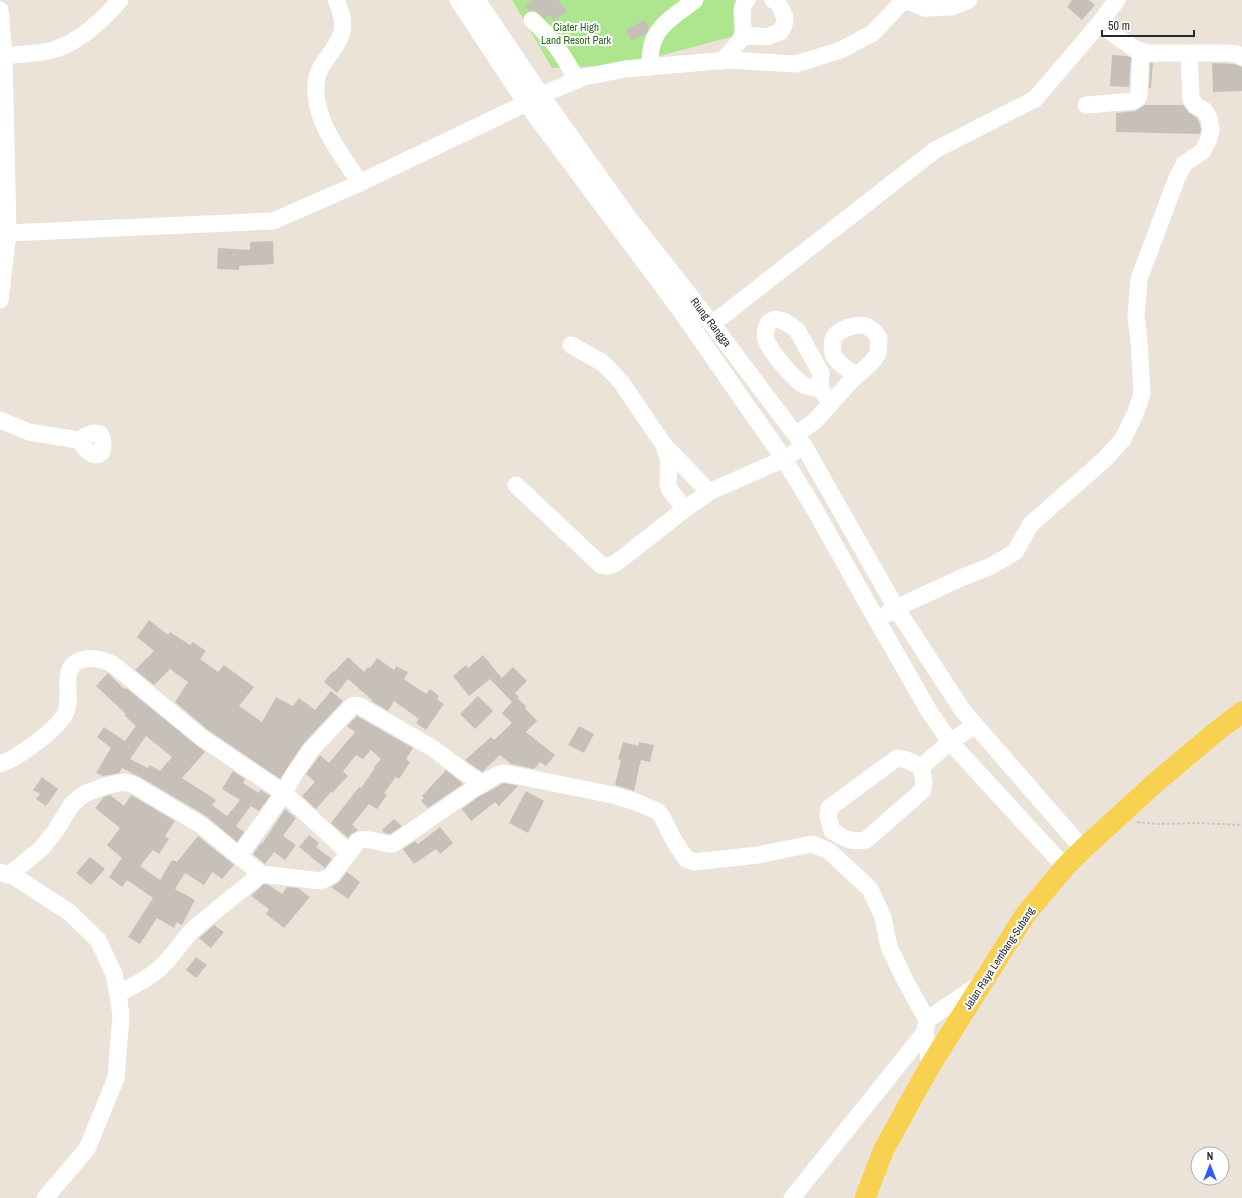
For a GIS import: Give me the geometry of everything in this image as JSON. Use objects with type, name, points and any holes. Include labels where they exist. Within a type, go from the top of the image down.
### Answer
[{"type":"main road","name":"Jalan Raya Lembang-Subang","points":[[865,1198],[884,1149],[930,1066],[1025,914],[1065,866],[1113,821],[1155,783],[1242,712]]},
{"type":"street","points":[[4,56],[53,50],[77,40],[110,12],[120,0]]},
{"type":"street","points":[[336,0],[339,6],[343,25],[340,38],[319,70],[316,83],[317,101],[322,124],[360,183]]},
{"type":"street","points":[[458,0],[526,103],[678,307],[784,459],[815,510],[929,711],[950,742],[1065,866]]},
{"type":"street","name":"Riung Rangga","points":[[477,0],[541,95],[625,213],[800,440],[896,608],[963,711],[1083,849]]},
{"type":"street","points":[[650,67],[651,46],[656,33],[667,20],[694,0]]},
{"type":"street","points":[[722,61],[742,37],[744,23],[742,9],[744,2],[748,0]]},
{"type":"street","points":[[742,37],[766,37],[780,32],[784,25],[785,17],[778,3],[773,0]]},
{"type":"street","points":[[8,233],[273,221],[360,183],[541,95],[584,77],[625,69],[722,61],[796,64],[841,50],[873,33],[905,0],[925,8],[951,7],[969,0]]},
{"type":"street","points":[[712,324],[935,150],[1035,99],[1099,24],[1117,0]]},
{"type":"street","points":[[0,10],[1,36],[4,56],[8,233],[0,300]]},
{"type":"street","points":[[532,20],[548,34],[577,80]]},
{"type":"street","points":[[1099,24],[1134,49],[1148,53],[1226,53],[1237,54],[1242,58]]},
{"type":"street","points":[[1086,105],[1134,100],[1138,98],[1141,51]]},
{"type":"street","points":[[877,621],[896,608],[991,566],[1015,552],[1031,524],[1105,459],[1123,439],[1135,414],[1142,394],[1136,315],[1139,279],[1164,209],[1177,178],[1184,164],[1202,150],[1208,140],[1211,130],[1209,118],[1204,110],[1196,106],[1191,100],[1189,53]]},
{"type":"street","points":[[571,345],[604,363],[621,382],[664,445],[709,492]]},
{"type":"street","points":[[516,485],[601,565],[608,566],[616,564],[685,509],[709,492],[784,459],[814,422],[857,376]]},
{"type":"street","points":[[820,389],[831,403]]},
{"type":"street","points":[[0,420],[28,432],[79,440]]},
{"type":"street","points":[[664,445],[669,461],[668,485],[670,490],[685,509]]},
{"type":"street","points":[[0,764],[32,746],[56,726],[65,715],[68,706],[68,680],[70,670],[74,663],[78,661],[98,659],[107,660],[202,738],[284,793],[349,853]]},
{"type":"street","points":[[239,856],[284,793],[292,776],[310,751],[349,708],[355,705],[360,706],[434,749],[483,784]]},
{"type":"street","points":[[921,767],[950,742],[975,725]]},
{"type":"street","points":[[897,758],[907,760],[921,767],[924,782],[923,790],[866,840],[850,841],[832,831],[828,816],[829,808],[897,758]]},
{"type":"street","points":[[5,874],[42,848],[56,830],[72,804],[84,794],[105,786],[124,782],[134,785],[201,825],[261,874],[321,881],[331,876],[361,839],[387,845],[393,844],[497,775],[504,773],[613,795],[636,802],[657,811],[686,859],[694,862],[758,855],[812,844],[832,831]]},
{"type":"street","points":[[812,844],[830,851],[870,889],[883,917],[889,947],[926,1026],[930,1066]]},
{"type":"street","points":[[5,874],[15,877],[69,912],[98,940],[114,974],[121,1016],[116,1078],[87,1149],[45,1198]]},
{"type":"street","points":[[118,994],[147,978],[164,964],[191,932],[212,912],[261,874]]},
{"type":"street","points":[[792,1198],[926,1026],[982,982]]},
{"type":"path","points":[[1113,821],[1159,824],[1201,823],[1242,825]]},
{"type":"green space","name":"Ciater High Land Resort Park","points":[[512,0],[750,0],[749,32],[626,65],[552,68]]},
{"type":"building","points":[[533,0],[558,0],[567,11],[554,21],[549,15],[545,19],[535,10],[529,11],[525,6]]},
{"type":"building","points":[[1072,0],[1089,0],[1095,5],[1082,20],[1067,7]]},
{"type":"building","points":[[645,20],[649,28],[646,34],[631,41],[626,29]]},
{"type":"building","points":[[1112,55],[1127,56],[1131,58],[1129,87],[1110,86]]},
{"type":"building","points":[[1150,63],[1153,63],[1151,88],[1149,88]]},
{"type":"building","points":[[1212,63],[1234,64],[1242,67],[1242,91],[1213,92]]},
{"type":"building","points":[[1145,105],[1183,105],[1188,112],[1197,118],[1201,129],[1200,134],[1116,132],[1116,113],[1135,111]]},
{"type":"building","points":[[273,241],[274,264],[239,266],[239,270],[217,269],[218,248],[250,250],[250,242]]},
{"type":"building","points":[[149,620],[168,635],[170,632],[190,645],[193,642],[206,651],[200,659],[218,672],[224,665],[254,687],[239,706],[262,722],[276,697],[293,706],[299,698],[315,710],[331,691],[343,701],[303,744],[280,779],[208,730],[175,702],[188,682],[170,669],[154,685],[135,670],[154,651],[137,637]]},
{"type":"building","points":[[483,655],[502,678],[513,667],[527,681],[515,693],[519,697],[517,698],[526,706],[525,708],[537,721],[526,732],[555,755],[546,766],[540,762],[534,769],[511,764],[500,755],[482,772],[465,760],[491,737],[494,740],[512,723],[502,713],[512,702],[490,679],[469,696],[453,676],[466,665],[468,668]]},
{"type":"building","points":[[348,657],[364,672],[368,667],[370,668],[377,658],[394,670],[396,666],[408,672],[404,679],[426,694],[430,689],[439,696],[437,699],[444,704],[426,730],[416,723],[419,719],[394,701],[388,711],[371,701],[372,700],[348,679],[337,693],[324,682]]},
{"type":"building","points":[[108,673],[124,689],[126,688],[205,752],[182,778],[216,800],[212,805],[227,816],[240,800],[222,789],[233,771],[245,779],[243,783],[259,793],[261,790],[270,796],[259,811],[251,806],[236,826],[244,832],[237,842],[206,816],[142,778],[122,768],[119,773],[103,776],[96,773],[111,748],[97,737],[104,727],[125,741],[136,726],[124,715],[126,714],[96,686]],"holes":[[[146,736],[172,757],[160,771],[150,765],[148,768],[130,759]]]},
{"type":"building","points":[[478,696],[493,711],[475,729],[460,714]]},
{"type":"building","points":[[357,716],[413,748],[406,759],[410,762],[399,779],[396,777],[384,793],[387,795],[377,809],[369,804],[352,825],[358,830],[348,838],[331,823],[359,787],[361,788],[375,768],[374,767],[381,759],[371,750],[363,759],[356,755],[343,771],[348,776],[316,809],[302,796],[315,782],[306,774],[320,755],[329,763],[355,732],[347,726]]},
{"type":"building","points":[[579,726],[594,734],[584,753],[568,745]]},
{"type":"building","points":[[623,742],[638,746],[639,742],[654,745],[650,762],[641,760],[634,791],[615,785],[621,760],[618,759]]},
{"type":"building","points":[[446,770],[463,784],[428,808],[421,801],[424,798],[422,796]]},
{"type":"building","points":[[42,777],[58,789],[46,806],[36,799],[40,794],[33,790]]},
{"type":"building","points":[[504,783],[518,786],[499,806],[495,802],[471,821],[462,809],[478,797]]},
{"type":"building","points":[[526,791],[544,801],[528,833],[509,823]]},
{"type":"building","points":[[110,795],[124,806],[131,795],[175,821],[165,836],[169,839],[159,854],[153,850],[140,866],[160,880],[172,860],[177,862],[198,836],[234,865],[222,879],[212,872],[204,885],[185,873],[175,889],[195,900],[182,925],[177,922],[174,928],[157,918],[140,944],[128,937],[153,898],[127,880],[122,887],[109,877],[122,858],[107,845],[120,828],[95,808],[104,797]]},
{"type":"building","points":[[285,809],[296,818],[283,836],[296,845],[285,860],[274,852],[265,864],[253,854],[261,843],[262,844]]},
{"type":"building","points":[[394,819],[402,826],[390,834],[384,833],[382,830]]},
{"type":"building","points":[[440,827],[453,843],[440,854],[436,849],[414,864],[403,849],[415,841],[418,844]]},
{"type":"building","points":[[309,835],[319,843],[316,847],[332,859],[325,868],[299,847]]},
{"type":"building","points":[[90,857],[105,869],[91,885],[76,873]]},
{"type":"building","points":[[347,872],[360,882],[348,899],[331,887],[339,882]]},
{"type":"building","points":[[264,884],[269,885],[282,894],[287,887],[298,888],[310,897],[284,928],[266,914],[269,909],[251,896]]},
{"type":"building","points":[[214,925],[224,932],[211,948],[199,938]]},
{"type":"building","points":[[196,957],[207,965],[196,978],[186,970]]}]
